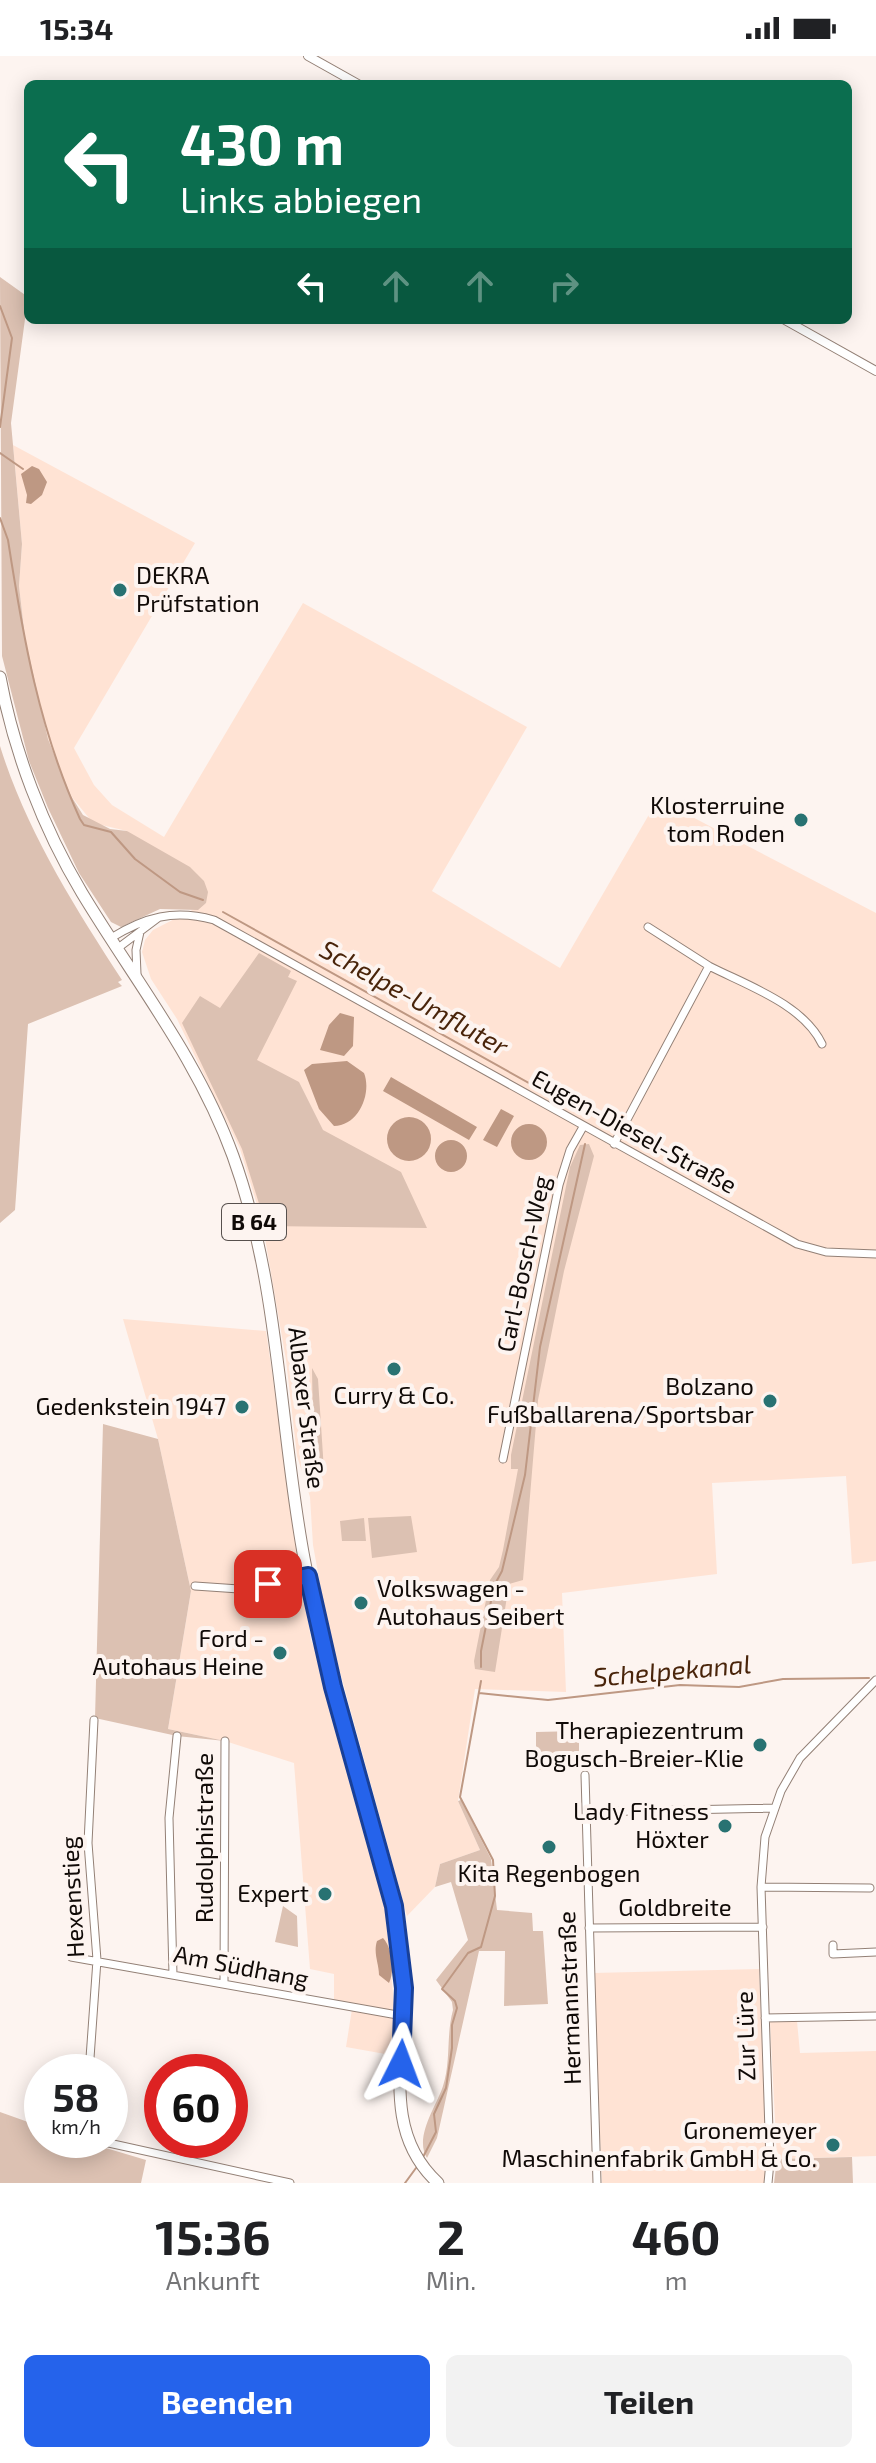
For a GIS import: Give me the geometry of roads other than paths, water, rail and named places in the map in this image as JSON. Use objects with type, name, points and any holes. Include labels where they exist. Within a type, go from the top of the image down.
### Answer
[{"type":"main road","name":"Albaxer Straße","points":[[0,677],[26,772],[66,863],[114,943],[177,1037],[206,1092],[250,1208],[270,1299],[308,1576],[333,1687],[394,1906],[402,1955],[399,2102],[403,2130],[433,2182]]},
{"type":"street","points":[[308,56],[351,80]]},
{"type":"street","points":[[792,324],[876,371]]},
{"type":"street","points":[[114,943],[140,932],[167,914]]},
{"type":"street","name":"Eugen-Diesel-Straße","points":[[114,943],[149,918],[192,914],[214,920],[797,1244],[826,1252],[876,1254]]},
{"type":"street","points":[[648,927],[709,966],[784,1006],[815,1029],[822,1044]]},
{"type":"street","points":[[137,976],[136,950],[140,932]]},
{"type":"street","points":[[614,1144],[709,966]]},
{"type":"street","name":"Carl-Bosch-Weg","points":[[503,1459],[559,1185],[570,1150],[583,1127]]},
{"type":"street","points":[[195,1586],[239,1589],[308,1576]]},
{"type":"street","name":"Zur Lüre","points":[[768,2183],[770,2162],[761,1887],[765,1837],[774,1808],[800,1758],[876,1680]]},
{"type":"street","name":"Hexenstieg","points":[[90,2054],[97,1960],[88,1843],[94,1720]]},
{"type":"street","points":[[173,1975],[169,1818],[177,1736]]},
{"type":"street","name":"Rudolphistraße","points":[[224,1984],[225,1741]]},
{"type":"street","name":"Hermannstraße","points":[[585,1775],[597,2183]]},
{"type":"street","points":[[586,1812],[774,1808]]},
{"type":"street","points":[[761,1887],[870,1888]]},
{"type":"street","name":"Goldbreite","points":[[589,1928],[763,1927]]},
{"type":"street","points":[[833,1945],[833,1954],[876,1952]]},
{"type":"street","name":"Am Südhang","points":[[71,1957],[403,2016]]},
{"type":"street","points":[[765,2018],[876,2016]]},
{"type":"street","points":[[128,2147],[290,2183]]},
{"type":"waterway","name":"Schelpe-Umfluter","points":[[0,306],[12,338],[0,427]]},
{"type":"waterway","points":[[0,453],[23,469]]},
{"type":"waterway","name":"Schelpe-Umfluter","points":[[0,518],[8,540],[43,717],[80,819],[84,825],[111,832],[135,859],[180,892],[203,900]]},
{"type":"waterway","name":"Schelpe-Umfluter","points":[[223,912],[588,1116]]},
{"type":"waterway","name":"Schelpe-Umfluter","points":[[481,1667],[481,1651],[494,1586],[502,1571],[525,1475],[540,1347],[585,1144]]},
{"type":"waterway","name":"Schelpekanal","points":[[479,1693],[548,1700],[680,1685],[739,1687],[783,1679],[869,1678]]},
{"type":"waterway","points":[[422,2159],[436,2132],[434,2114],[446,2088],[452,2025],[457,2008],[455,2001],[442,1989],[468,1953],[481,1947],[495,1896],[493,1860],[460,1797],[481,1681]]},
{"type":"waterway","points":[[405,2183],[416,2168]]},
{"type":"place","name":"DEKRA Prüfstation","points":[[120,590]]},
{"type":"place","name":"Klosterruine tom Roden","points":[[801,820]]},
{"type":"place","name":"Curry & Co.","points":[[394,1369]]},
{"type":"place","name":"Bolzano Fußballarena/Sportsbar","points":[[770,1401]]},
{"type":"place","name":"Gedenkstein 1947","points":[[242,1407]]},
{"type":"place","name":"Volkswagen - Autohaus Seibert","points":[[361,1603]]},
{"type":"place","name":"Ford - Autohaus Heine","points":[[280,1653]]},
{"type":"place","name":"Therapiezentrum Bogusch-Breier-Klie","points":[[760,1745]]},
{"type":"place","name":"Lady Fitness Höxter","points":[[725,1826]]},
{"type":"place","name":"Kita Regenbogen","points":[[549,1847]]},
{"type":"place","name":"Expert","points":[[325,1894]]},
{"type":"place","name":"Gronemeyer Maschinenfabrik GmbH & Co.","points":[[833,2145]]}]
